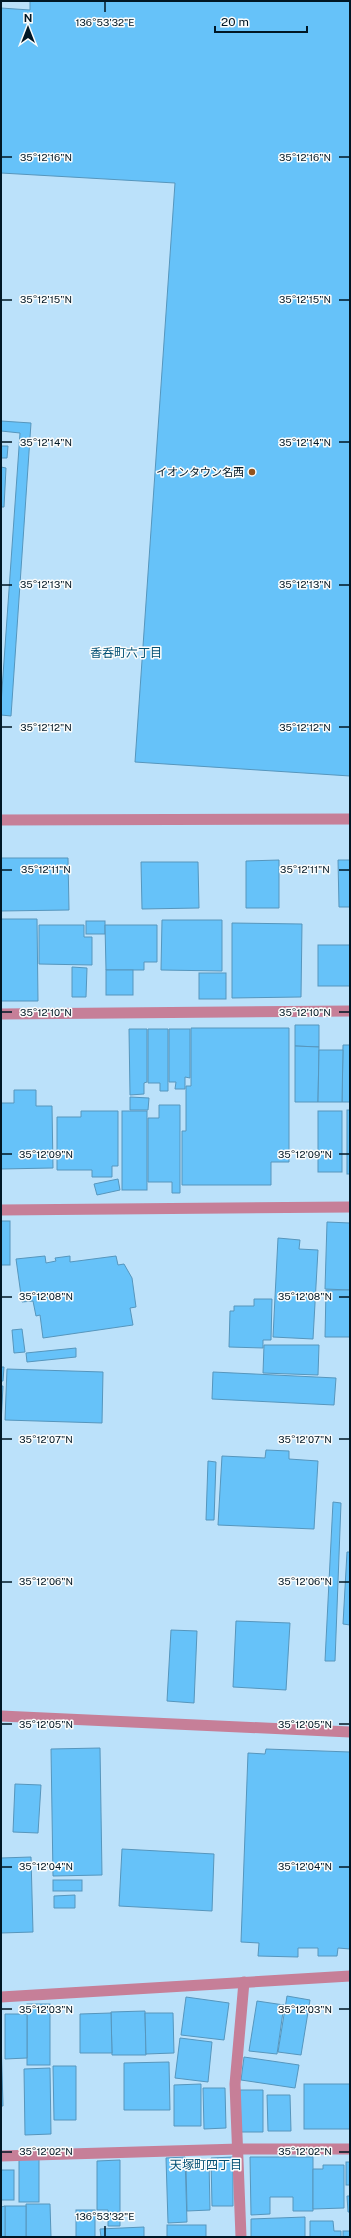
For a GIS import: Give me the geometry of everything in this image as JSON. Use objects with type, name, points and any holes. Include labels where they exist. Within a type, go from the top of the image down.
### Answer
[{"type":"street","points":[[1,820],[350,819]]},
{"type":"street","points":[[1,1014],[350,1011]]},
{"type":"street","points":[[1,1210],[350,1207]]},
{"type":"street","points":[[1,1716],[350,1732]]},
{"type":"street","points":[[1,1997],[350,1976]]},
{"type":"street","points":[[241,2237],[239,2148],[235,2084],[244,1982]]},
{"type":"street","points":[[1,2156],[239,2148],[350,2149]]},
{"type":"building","name":"イオンタウン名西","points":[[30,1],[350,1],[350,776],[135,762],[175,183],[1,173],[1,8],[30,10]]},
{"type":"building","points":[[1,421],[31,423],[11,716],[1,715],[1,704],[20,433],[1,431]]},
{"type":"building","points":[[1,446],[8,446],[7,458],[1,458]]},
{"type":"building","points":[[1,467],[6,468],[4,507],[1,507]]},
{"type":"building","points":[[1,858],[68,858],[69,910],[1,911]]},
{"type":"building","points":[[279,860],[279,908],[246,908],[246,861]]},
{"type":"building","points":[[338,860],[350,860],[350,907],[339,907]]},
{"type":"building","points":[[141,862],[198,862],[199,908],[142,909]]},
{"type":"building","points":[[1,919],[37,919],[38,1001],[1,1001]]},
{"type":"building","points":[[162,920],[222,920],[222,971],[161,970]]},
{"type":"building","points":[[86,921],[105,921],[105,934],[86,934]]},
{"type":"building","points":[[232,923],[302,924],[301,997],[232,998]]},
{"type":"building","points":[[39,925],[84,925],[84,937],[92,937],[92,965],[39,964]]},
{"type":"building","points":[[105,925],[157,925],[157,962],[144,962],[144,970],[106,970]]},
{"type":"building","points":[[318,945],[350,945],[350,986],[318,986]]},
{"type":"building","points":[[72,967],[87,968],[86,997],[72,997]]},
{"type":"building","points":[[106,970],[133,970],[133,995],[106,995]]},
{"type":"building","points":[[199,973],[226,973],[226,999],[199,999]]},
{"type":"building","points":[[295,1025],[319,1025],[319,1047],[295,1046]]},
{"type":"building","points":[[191,1028],[289,1028],[289,1162],[271,1162],[271,1185],[182,1185],[182,1131],[186,1131],[186,1086],[191,1086]]},
{"type":"building","points":[[129,1029],[147,1029],[147,1082],[144,1083],[144,1094],[130,1095]]},
{"type":"building","points":[[148,1029],[168,1029],[168,1091],[160,1091],[160,1083],[148,1083]]},
{"type":"building","points":[[169,1029],[190,1029],[190,1078],[185,1077],[185,1089],[175,1089],[176,1082],[169,1082]]},
{"type":"building","points":[[343,1045],[350,1045],[350,1102],[342,1102]]},
{"type":"building","points":[[295,1046],[319,1047],[318,1102],[295,1102]]},
{"type":"building","points":[[319,1050],[343,1050],[342,1102],[318,1102]]},
{"type":"building","points":[[14,1090],[36,1090],[36,1106],[52,1106],[53,1168],[1,1169],[1,1103],[14,1103]]},
{"type":"building","points":[[130,1097],[149,1098],[148,1110],[130,1110]]},
{"type":"building","points":[[159,1105],[180,1105],[180,1193],[172,1193],[172,1182],[148,1182],[148,1118],[159,1118]]},
{"type":"building","points":[[347,1110],[350,1110],[350,1174],[347,1174]]},
{"type":"building","points":[[81,1111],[118,1111],[118,1166],[112,1166],[112,1177],[92,1177],[92,1170],[57,1170],[57,1117],[81,1117]]},
{"type":"building","points":[[122,1111],[147,1111],[147,1190],[122,1190]]},
{"type":"building","points":[[318,1111],[342,1111],[342,1172],[318,1172]]},
{"type":"building","points":[[118,1179],[120,1190],[97,1195],[94,1184]]},
{"type":"building","points":[[1,1221],[10,1221],[10,1265],[1,1265]]},
{"type":"building","points":[[327,1222],[350,1223],[350,1290],[325,1289]]},
{"type":"building","points":[[278,1238],[300,1240],[299,1249],[318,1250],[313,1339],[273,1337]]},
{"type":"building","points":[[45,1256],[46,1263],[56,1261],[55,1258],[70,1256],[70,1262],[116,1256],[118,1265],[124,1264],[132,1278],[136,1307],[130,1308],[133,1325],[43,1338],[40,1315],[36,1316],[33,1301],[22,1302],[16,1259]]},
{"type":"building","points":[[326,1290],[350,1290],[350,1337],[325,1337]]},
{"type":"building","points":[[254,1299],[272,1299],[271,1340],[263,1340],[263,1348],[229,1347],[230,1311],[234,1311],[234,1306],[254,1306]]},
{"type":"building","points":[[22,1329],[25,1352],[14,1353],[12,1330]]},
{"type":"building","points":[[264,1345],[319,1345],[318,1375],[263,1373]]},
{"type":"building","points":[[76,1348],[76,1357],[27,1362],[26,1353]]},
{"type":"building","points":[[1,1367],[4,1367],[3,1381],[1,1381]]},
{"type":"building","points":[[7,1369],[103,1372],[102,1423],[5,1420]]},
{"type":"building","points":[[213,1372],[336,1378],[334,1405],[212,1399]]},
{"type":"building","points":[[1,1386],[3,1386],[1,1424]]},
{"type":"building","points":[[266,1450],[289,1451],[289,1459],[318,1461],[314,1529],[218,1525],[222,1456],[265,1458]]},
{"type":"building","points":[[208,1461],[216,1462],[214,1520],[206,1520]]},
{"type":"building","points":[[333,1502],[341,1503],[335,1661],[325,1661]]},
{"type":"building","points":[[347,1552],[350,1552],[350,1625],[343,1624]]},
{"type":"building","points":[[236,1621],[290,1623],[286,1690],[233,1687]]},
{"type":"building","points":[[171,1630],[197,1631],[194,1703],[167,1701]]},
{"type":"building","points":[[100,1748],[102,1875],[53,1876],[51,1749]]},
{"type":"building","points":[[266,1749],[350,1752],[350,1949],[338,1948],[337,1956],[318,1956],[318,1948],[298,1948],[298,1957],[258,1956],[259,1943],[241,1942],[248,1753],[265,1754]]},
{"type":"building","points":[[15,1784],[41,1785],[38,1833],[13,1832]]},
{"type":"building","points":[[122,1849],[214,1854],[212,1911],[119,1906]]},
{"type":"building","points":[[31,1857],[33,1932],[1,1933],[1,1858]]},
{"type":"building","points":[[53,1880],[82,1880],[82,1891],[53,1891]]},
{"type":"building","points":[[75,1895],[75,1908],[54,1908],[54,1896]]},
{"type":"building","points":[[287,1996],[310,2000],[301,2055],[278,2052]]},
{"type":"building","points":[[186,1997],[229,2003],[224,2040],[181,2035]]},
{"type":"building","points":[[257,2001],[284,2005],[277,2054],[249,2051]]},
{"type":"building","points":[[27,2004],[50,2004],[50,2065],[27,2065]]},
{"type":"building","points":[[145,2011],[146,2055],[112,2055],[111,2012]]},
{"type":"building","points":[[111,2013],[112,2053],[80,2053],[80,2014]]},
{"type":"building","points":[[145,2013],[173,2013],[174,2053],[146,2054]]},
{"type":"building","points":[[5,2014],[27,2014],[27,2058],[5,2059]]},
{"type":"building","points":[[1,2037],[3,2106],[1,2106]]},
{"type":"building","points":[[180,2038],[212,2042],[208,2082],[175,2078]]},
{"type":"building","points":[[244,2057],[299,2065],[295,2088],[241,2080]]},
{"type":"building","points":[[169,2062],[170,2110],[124,2110],[124,2063]]},
{"type":"building","points":[[53,2066],[76,2066],[76,2120],[54,2120]]},
{"type":"building","points":[[50,2068],[51,2134],[25,2135],[24,2069]]},
{"type":"building","points":[[201,2084],[201,2126],[174,2126],[174,2085]]},
{"type":"building","points":[[304,2084],[350,2084],[350,2129],[304,2129]]},
{"type":"building","points":[[203,2088],[225,2088],[226,2128],[204,2129]]},
{"type":"building","points":[[240,2090],[263,2090],[263,2132],[241,2132]]},
{"type":"building","points":[[267,2095],[290,2095],[291,2131],[268,2131]]},
{"type":"building","points":[[185,2157],[187,2222],[168,2223],[166,2158]]},
{"type":"building","points":[[233,2157],[233,2206],[212,2206],[211,2158]]},
{"type":"building","points":[[250,2157],[313,2157],[313,2211],[293,2211],[293,2197],[270,2197],[270,2214],[251,2215]]},
{"type":"building","points":[[19,2159],[39,2159],[39,2202],[19,2202]]},
{"type":"building","points":[[120,2160],[120,2226],[108,2226],[108,2210],[97,2210],[97,2161]]},
{"type":"building","points":[[209,2162],[210,2210],[187,2211],[186,2163]]},
{"type":"building","points":[[346,2162],[350,2162],[350,2185],[346,2185]]},
{"type":"building","points":[[323,2165],[344,2165],[344,2208],[313,2209],[313,2169],[323,2169]]},
{"type":"building","points":[[1,2170],[14,2170],[14,2200],[1,2200]]},
{"type":"building","points":[[347,2196],[350,2196],[350,2212],[348,2212]]},
{"type":"building","points":[[26,2204],[50,2204],[51,2237],[26,2237]]},
{"type":"building","points":[[5,2206],[26,2206],[26,2237],[5,2237]]},
{"type":"building","points":[[5,2206],[5,2237],[1,2237],[1,2207]]},
{"type":"building","points":[[76,2210],[95,2210],[95,2237],[76,2237]]},
{"type":"building","points":[[305,2217],[305,2237],[251,2237],[251,2219]]},
{"type":"building","points":[[310,2221],[333,2221],[334,2231],[341,2231],[341,2237],[310,2237]]},
{"type":"building","points":[[167,2225],[206,2225],[206,2237],[167,2237]]},
{"type":"building","points":[[144,2227],[144,2237],[101,2237],[100,2229]]},
{"type":"building","points":[[343,2231],[350,2231],[350,2237],[343,2237]]},
{"type":"place","name":"イオンタウン名西","points":[[252,472]]},
{"type":"district","name":"香呑町六丁目","points":[[126,653]]},
{"type":"district","name":"天塚町四丁目","points":[[206,2165]]}]
